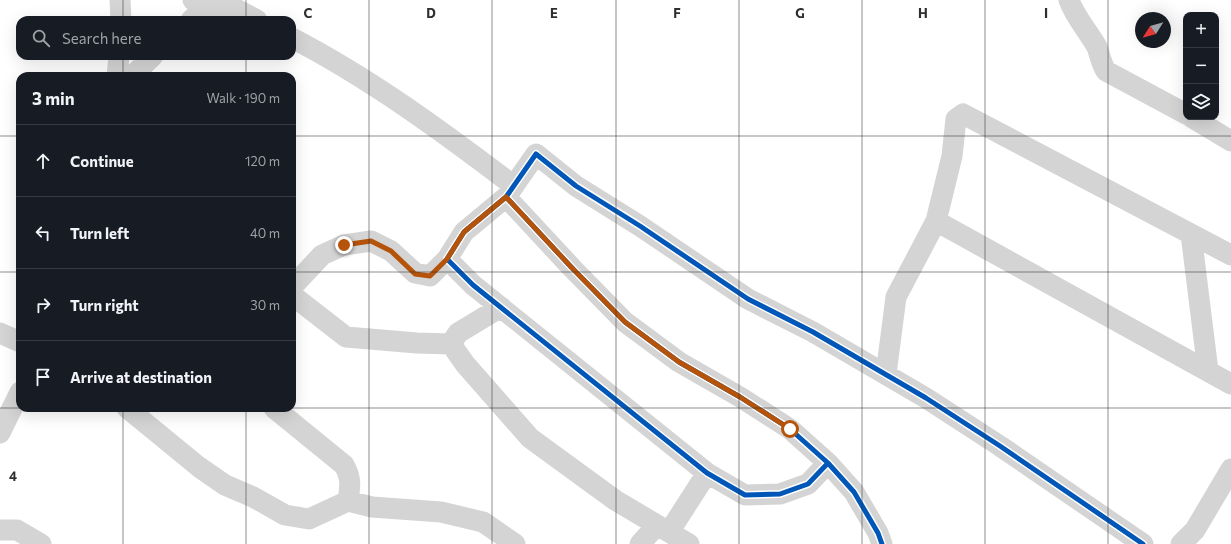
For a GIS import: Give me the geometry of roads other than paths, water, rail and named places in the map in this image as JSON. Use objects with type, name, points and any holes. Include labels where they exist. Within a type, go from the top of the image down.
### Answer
[{"type":"street","points":[[120,0],[120,16]]},
{"type":"street","points":[[1069,0],[1077,16],[1098,48],[1102,64],[1106,71],[1183,112]]},
{"type":"street","points":[[193,16],[200,2],[236,9],[249,16]]},
{"type":"street","points":[[296,40],[356,74],[418,116],[510,192],[573,269],[625,322],[679,362],[740,397],[790,429],[828,463],[854,492],[878,533],[882,544]]},
{"type":"street","points":[[117,72],[119,60]]},
{"type":"street","points":[[136,72],[149,60]]},
{"type":"street","points":[[886,374],[896,297],[936,221],[952,156],[956,119],[963,114],[1231,255]]},
{"type":"street","points":[[1196,120],[1231,141]]},
{"type":"street","points":[[296,283],[322,255],[344,245],[371,241],[391,251],[415,274],[430,276],[447,259],[464,232],[510,192],[536,154],[576,186],[640,226],[748,298],[813,332],[886,374],[994,442],[1144,544]]},
{"type":"street","points":[[936,221],[1231,384]]},
{"type":"street","points":[[1191,234],[1204,328],[1208,371]]},
{"type":"street","points":[[447,259],[473,285],[707,473],[745,494],[780,494],[808,484],[828,463]]},
{"type":"street","points":[[296,298],[346,337],[417,343],[451,344]]},
{"type":"street","points":[[451,344],[458,333],[501,307]]},
{"type":"street","points":[[0,332],[16,340]]},
{"type":"street","points":[[451,344],[465,364],[530,438],[615,500],[689,544]]},
{"type":"street","points":[[0,433],[16,400]]},
{"type":"street","points":[[132,412],[199,467],[225,485],[253,497],[285,515],[309,519],[348,501],[372,507],[441,512],[483,522],[515,544]]},
{"type":"street","points":[[279,412],[344,464],[349,474],[351,483],[348,501]]},
{"type":"street","points":[[1181,544],[1195,530],[1231,469]]},
{"type":"street","points":[[640,544],[663,528],[707,473]]},
{"type":"street","points":[[0,530],[17,530],[41,544]]}]
